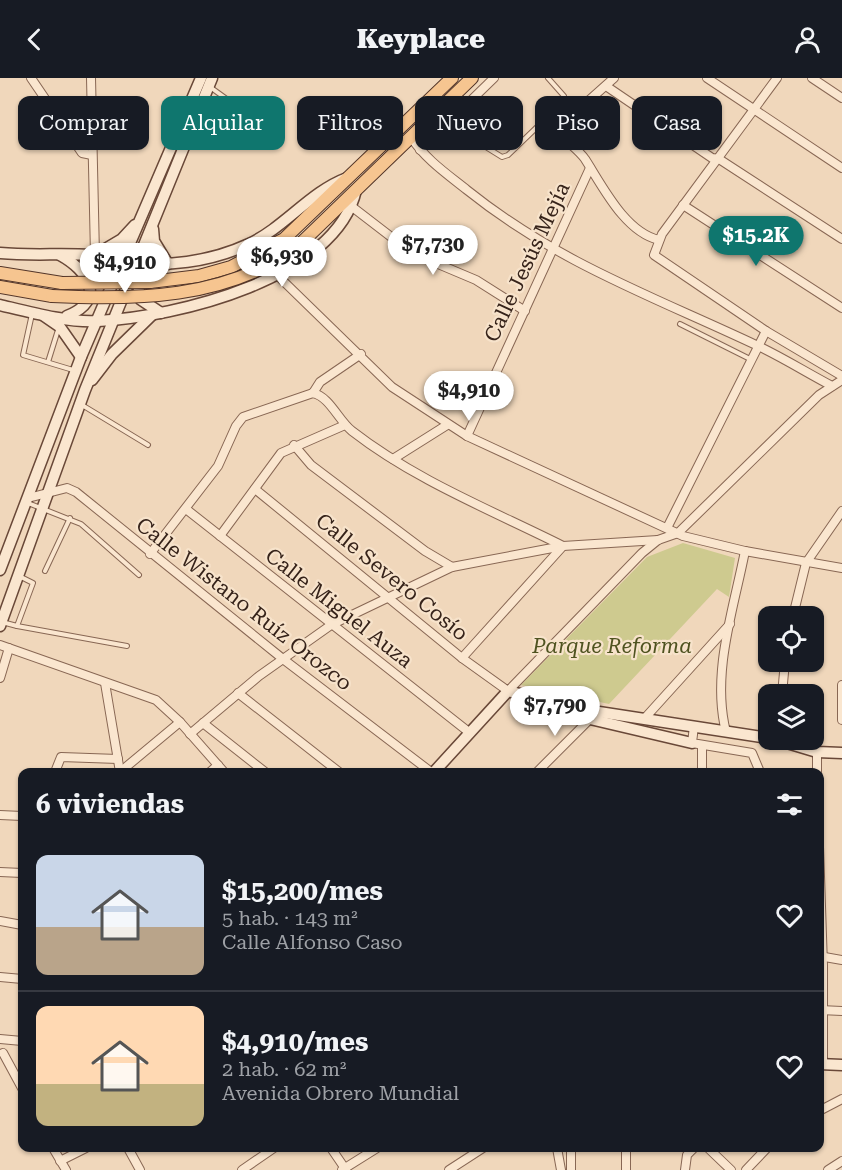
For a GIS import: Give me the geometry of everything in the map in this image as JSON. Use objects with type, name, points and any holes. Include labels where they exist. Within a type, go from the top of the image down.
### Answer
[{"type":"main road","points":[[0,273],[40,281],[82,284],[150,282],[199,276],[231,267],[284,239],[353,176],[452,78]]},
{"type":"main road","points":[[0,287],[52,296],[129,296],[203,289],[252,273],[296,248],[472,78]]},
{"type":"street","points":[[31,78],[82,153],[92,155]]},
{"type":"street","points":[[91,78],[94,255]]},
{"type":"street","points":[[476,96],[494,78]]},
{"type":"street","points":[[614,78],[558,128],[562,137],[584,157],[633,226],[650,238],[659,240]]},
{"type":"street","points":[[707,78],[842,168]]},
{"type":"street","points":[[190,734],[238,693],[331,625],[452,567],[562,546],[658,540],[680,535],[810,403],[842,378],[766,331],[654,255],[659,240],[683,205],[777,78]]},
{"type":"street","points":[[812,78],[842,98]]},
{"type":"street","points":[[0,570],[81,357],[140,220],[207,81]]},
{"type":"street","points":[[157,314],[141,299],[137,276],[152,226],[207,81]]},
{"type":"street","points":[[606,86],[712,158],[719,159],[842,239]]},
{"type":"street","points":[[411,137],[415,143]]},
{"type":"street","points":[[420,150],[429,160],[508,223],[553,250],[598,274],[758,346],[832,387]]},
{"type":"street","name":"Calle Jesús Mejía","points":[[466,436],[590,168]]},
{"type":"street","points":[[3,250],[94,255],[123,261],[168,264],[224,254],[250,244],[282,224],[332,183],[353,176]]},
{"type":"street","points":[[0,305],[61,322],[98,321],[190,308],[231,295],[277,275],[317,249],[355,209],[356,190]]},
{"type":"street","points":[[683,205],[842,308]]},
{"type":"street","points":[[355,209],[412,253],[476,280],[525,311]]},
{"type":"street","points":[[94,255],[122,239],[140,220]]},
{"type":"street","points":[[152,226],[154,241],[168,264]]},
{"type":"street","points":[[58,254],[82,269],[90,286],[88,298],[83,307],[61,322]]},
{"type":"street","points":[[1,624],[84,390],[129,278],[142,263]]},
{"type":"street","points":[[277,275],[361,354],[392,387],[466,436],[680,535],[806,563],[842,568]]},
{"type":"street","points":[[84,390],[112,354],[157,314]]},
{"type":"street","points":[[61,322],[81,357]]},
{"type":"street","points":[[667,528],[766,331]]},
{"type":"street","points":[[150,554],[221,463],[236,426],[243,417],[312,393],[320,382],[361,354]]},
{"type":"street","points":[[312,393],[323,398],[345,425],[410,470],[562,546]]},
{"type":"street","points":[[220,536],[281,453],[294,445],[345,425]]},
{"type":"street","points":[[393,459],[447,425]]},
{"type":"street","points":[[294,445],[320,472],[425,551],[452,567]]},
{"type":"street","name":"Calle Severo Cosío","points":[[255,489],[389,596],[462,658],[508,692]]},
{"type":"street","name":"Calle Wistano Ruíz Orozco","points":[[27,500],[49,491],[71,490],[283,659],[428,768]]},
{"type":"street","name":"Calle Miguel Auza","points":[[186,509],[470,734]]},
{"type":"street","points":[[795,606],[806,563],[842,511]]},
{"type":"street","points":[[437,768],[642,553],[658,540]]},
{"type":"street","points":[[462,658],[562,546]]},
{"type":"street","points":[[726,732],[720,692],[745,550]]},
{"type":"street","points":[[644,718],[731,623]]},
{"type":"street","points":[[0,645],[156,700],[180,722],[221,768]]},
{"type":"street","points":[[0,678],[9,648]]},
{"type":"street","points":[[105,683],[119,768]]},
{"type":"street","points":[[842,685],[842,720]]},
{"type":"street","points":[[508,692],[697,744],[752,753],[758,768]]},
{"type":"street","points":[[238,693],[334,768]]},
{"type":"street","points":[[588,715],[644,718],[758,737]]},
{"type":"street","points":[[541,768],[588,715]]},
{"type":"street","points":[[125,768],[180,722]]},
{"type":"street","points":[[203,723],[260,768]]},
{"type":"street","points":[[694,726],[701,768]]},
{"type":"street","points":[[811,750],[842,753]]},
{"type":"street","points":[[817,752],[818,768]]},
{"type":"street","points":[[57,768],[61,757],[118,759]]},
{"type":"street","points":[[215,768],[218,765]]},
{"type":"street","points":[[0,815],[18,816]]},
{"type":"street","points":[[0,872],[18,873]]},
{"type":"street","points":[[0,921],[18,924]]},
{"type":"street","points":[[824,957],[842,960]]},
{"type":"street","points":[[0,977],[18,979]]},
{"type":"street","points":[[824,1010],[842,1011]]},
{"type":"street","points":[[0,1039],[18,1041]]},
{"type":"street","points":[[12,1040],[1,1054],[18,1082]]},
{"type":"street","points":[[824,1064],[842,1065]]},
{"type":"street","points":[[824,1108],[842,1099]]},
{"type":"street","points":[[55,1152],[66,1170]]},
{"type":"street","points":[[60,1161],[78,1152]]},
{"type":"street","points":[[131,1152],[140,1170]]},
{"type":"street","points":[[242,1170],[268,1152]]},
{"type":"street","points":[[333,1152],[344,1169],[371,1152]]},
{"type":"street","points":[[449,1170],[477,1152]]},
{"type":"street","points":[[557,1152],[561,1170]]},
{"type":"street","points":[[571,1152],[571,1170]]},
{"type":"street","points":[[626,1152],[626,1170]]},
{"type":"street","points":[[685,1170],[687,1155],[690,1152]]},
{"type":"street","points":[[712,1152],[731,1170]]},
{"type":"street","points":[[746,1170],[763,1152]]},
{"type":"street","points":[[828,1170],[842,1161]]},
{"type":"lane","points":[[523,140],[562,103],[564,96],[561,90],[548,78]]},
{"type":"lane","points":[[207,81],[226,96]]},
{"type":"lane","points":[[489,150],[502,157],[512,150]]},
{"type":"lane","points":[[33,313],[23,355],[77,371]]},
{"type":"lane","points":[[48,362],[61,322]]},
{"type":"lane","points":[[680,324],[750,359]]},
{"type":"lane","points":[[80,404],[148,445]]},
{"type":"lane","points":[[27,500],[81,524],[139,575]]},
{"type":"lane","points":[[45,571],[70,518]]},
{"type":"lane","points":[[17,626],[33,583],[19,576]]},
{"type":"lane","points":[[1,624],[127,646]]},
{"type":"green space","name":"Parque Reforma","points":[[683,543],[735,558],[729,597],[717,589],[609,704],[521,685],[647,557]]}]
